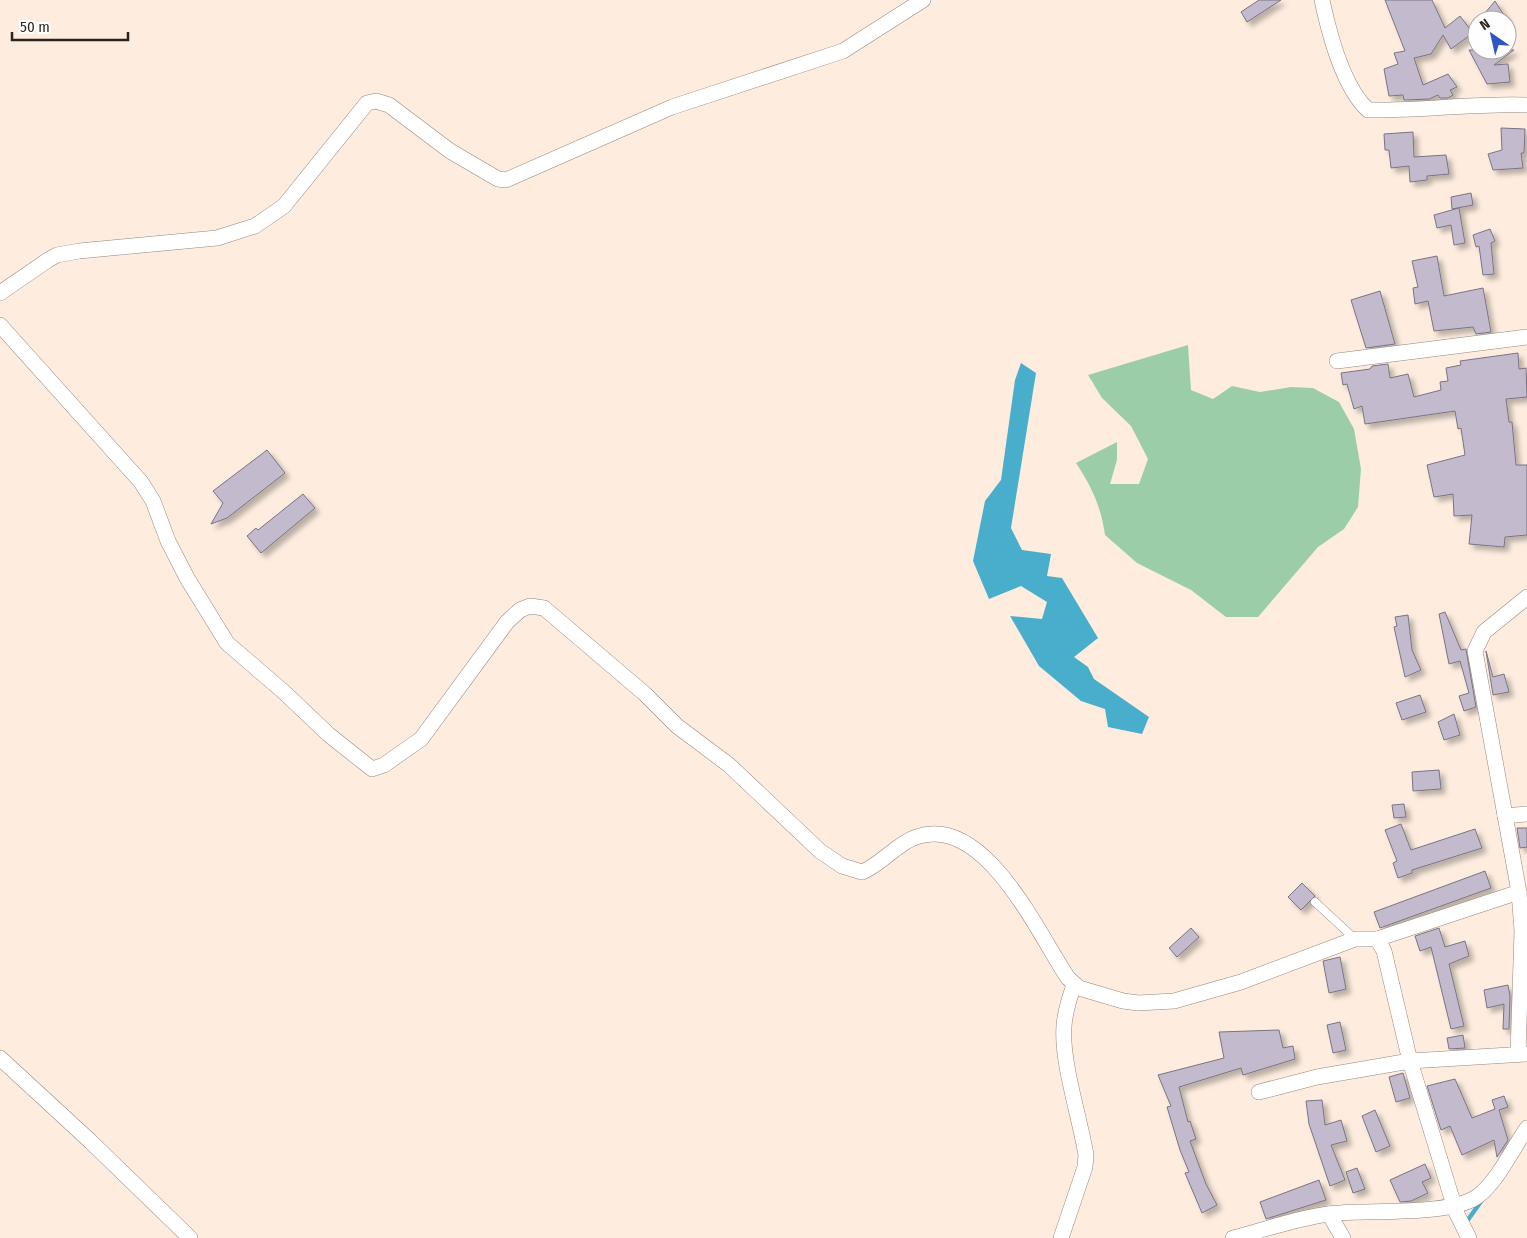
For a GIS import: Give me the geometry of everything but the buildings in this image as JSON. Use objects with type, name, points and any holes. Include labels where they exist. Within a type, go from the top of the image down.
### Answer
[{"type":"street","points":[[0,293],[57,255],[79,251],[217,238],[255,226],[284,206],[367,102],[376,101],[389,105],[450,151],[498,179],[506,180],[672,107],[843,51],[923,0]]},
{"type":"street","points":[[1322,0],[1347,78],[1353,92],[1368,110],[1527,104]]},
{"type":"street","points":[[0,325],[141,482],[153,501],[178,561],[227,643],[285,693],[328,734],[374,769],[379,768],[419,741],[507,622],[524,608],[540,606],[558,618],[628,679],[677,726],[729,765],[807,840],[834,862],[850,870],[862,872],[914,837],[932,834],[952,837],[975,850],[988,860],[1012,888],[1074,986],[1138,1003],[1174,1001],[1241,982],[1355,939],[1377,939],[1518,892]]},
{"type":"street","points":[[1337,360],[1527,337]]},
{"type":"street","points":[[1259,1092],[1317,1077],[1410,1061],[1523,1054],[1522,931],[1518,892],[1475,651],[1484,632],[1527,597]]},
{"type":"street","points":[[1505,816],[1527,814]]},
{"type":"street","points":[[1377,939],[1387,960],[1410,1061],[1456,1212],[1469,1238]]},
{"type":"street","points":[[1061,1238],[1086,1167],[1086,1155],[1067,1061],[1063,1028],[1066,1008],[1074,986]]},
{"type":"street","points":[[0,1058],[89,1140],[190,1238]]},
{"type":"street","points":[[1233,1238],[1329,1214],[1416,1211],[1474,1199],[1486,1188],[1527,1128]]},
{"type":"street","points":[[1329,1214],[1343,1238]]},
{"type":"lane","points":[[1315,902],[1355,939]]},
{"type":"green space","points":[[1188,345],[1191,390],[1213,399],[1232,386],[1260,392],[1291,387],[1313,388],[1339,402],[1354,429],[1361,469],[1358,507],[1344,529],[1318,547],[1258,617],[1226,617],[1191,590],[1137,563],[1105,535],[1095,498],[1087,480],[1076,463],[1117,442],[1117,460],[1110,484],[1139,484],[1148,459],[1131,426],[1102,398],[1088,375]]},
{"type":"water","points":[[1021,363],[1036,373],[1011,528],[1022,550],[1051,554],[1047,576],[1062,578],[1098,638],[1074,657],[1088,667],[1094,679],[1149,717],[1142,734],[1108,727],[1105,709],[1081,701],[1039,666],[1010,616],[1042,619],[1047,602],[1021,586],[989,599],[973,561],[985,501],[1001,480],[1015,380]]},
{"type":"waterway","points":[[1465,1224],[1482,1200]]}]
